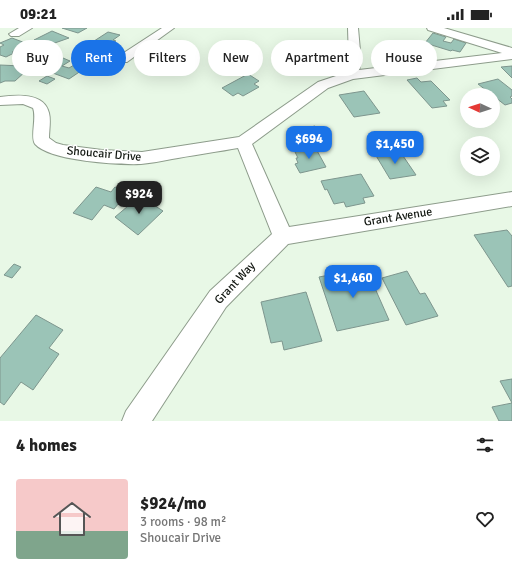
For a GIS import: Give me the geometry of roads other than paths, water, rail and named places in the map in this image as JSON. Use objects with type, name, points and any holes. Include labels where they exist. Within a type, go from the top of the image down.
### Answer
[{"type":"street","points":[[15,34],[27,28]]},
{"type":"street","points":[[126,58],[169,28]]},
{"type":"street","points":[[353,28],[354,40]]},
{"type":"street","points":[[432,28],[512,52]]},
{"type":"street","points":[[363,74],[512,55]]},
{"type":"street","points":[[283,236],[243,142],[323,85],[348,76]]},
{"type":"street","name":"Shoucair Drive","points":[[0,101],[29,100],[36,104],[41,110],[42,140],[50,147],[63,151],[102,156],[142,158],[194,151],[243,142]]},
{"type":"street","name":"Grant Avenue","points":[[283,236],[512,199]]},
{"type":"street","name":"Grant Way","points":[[136,421],[218,299],[283,236]]}]
